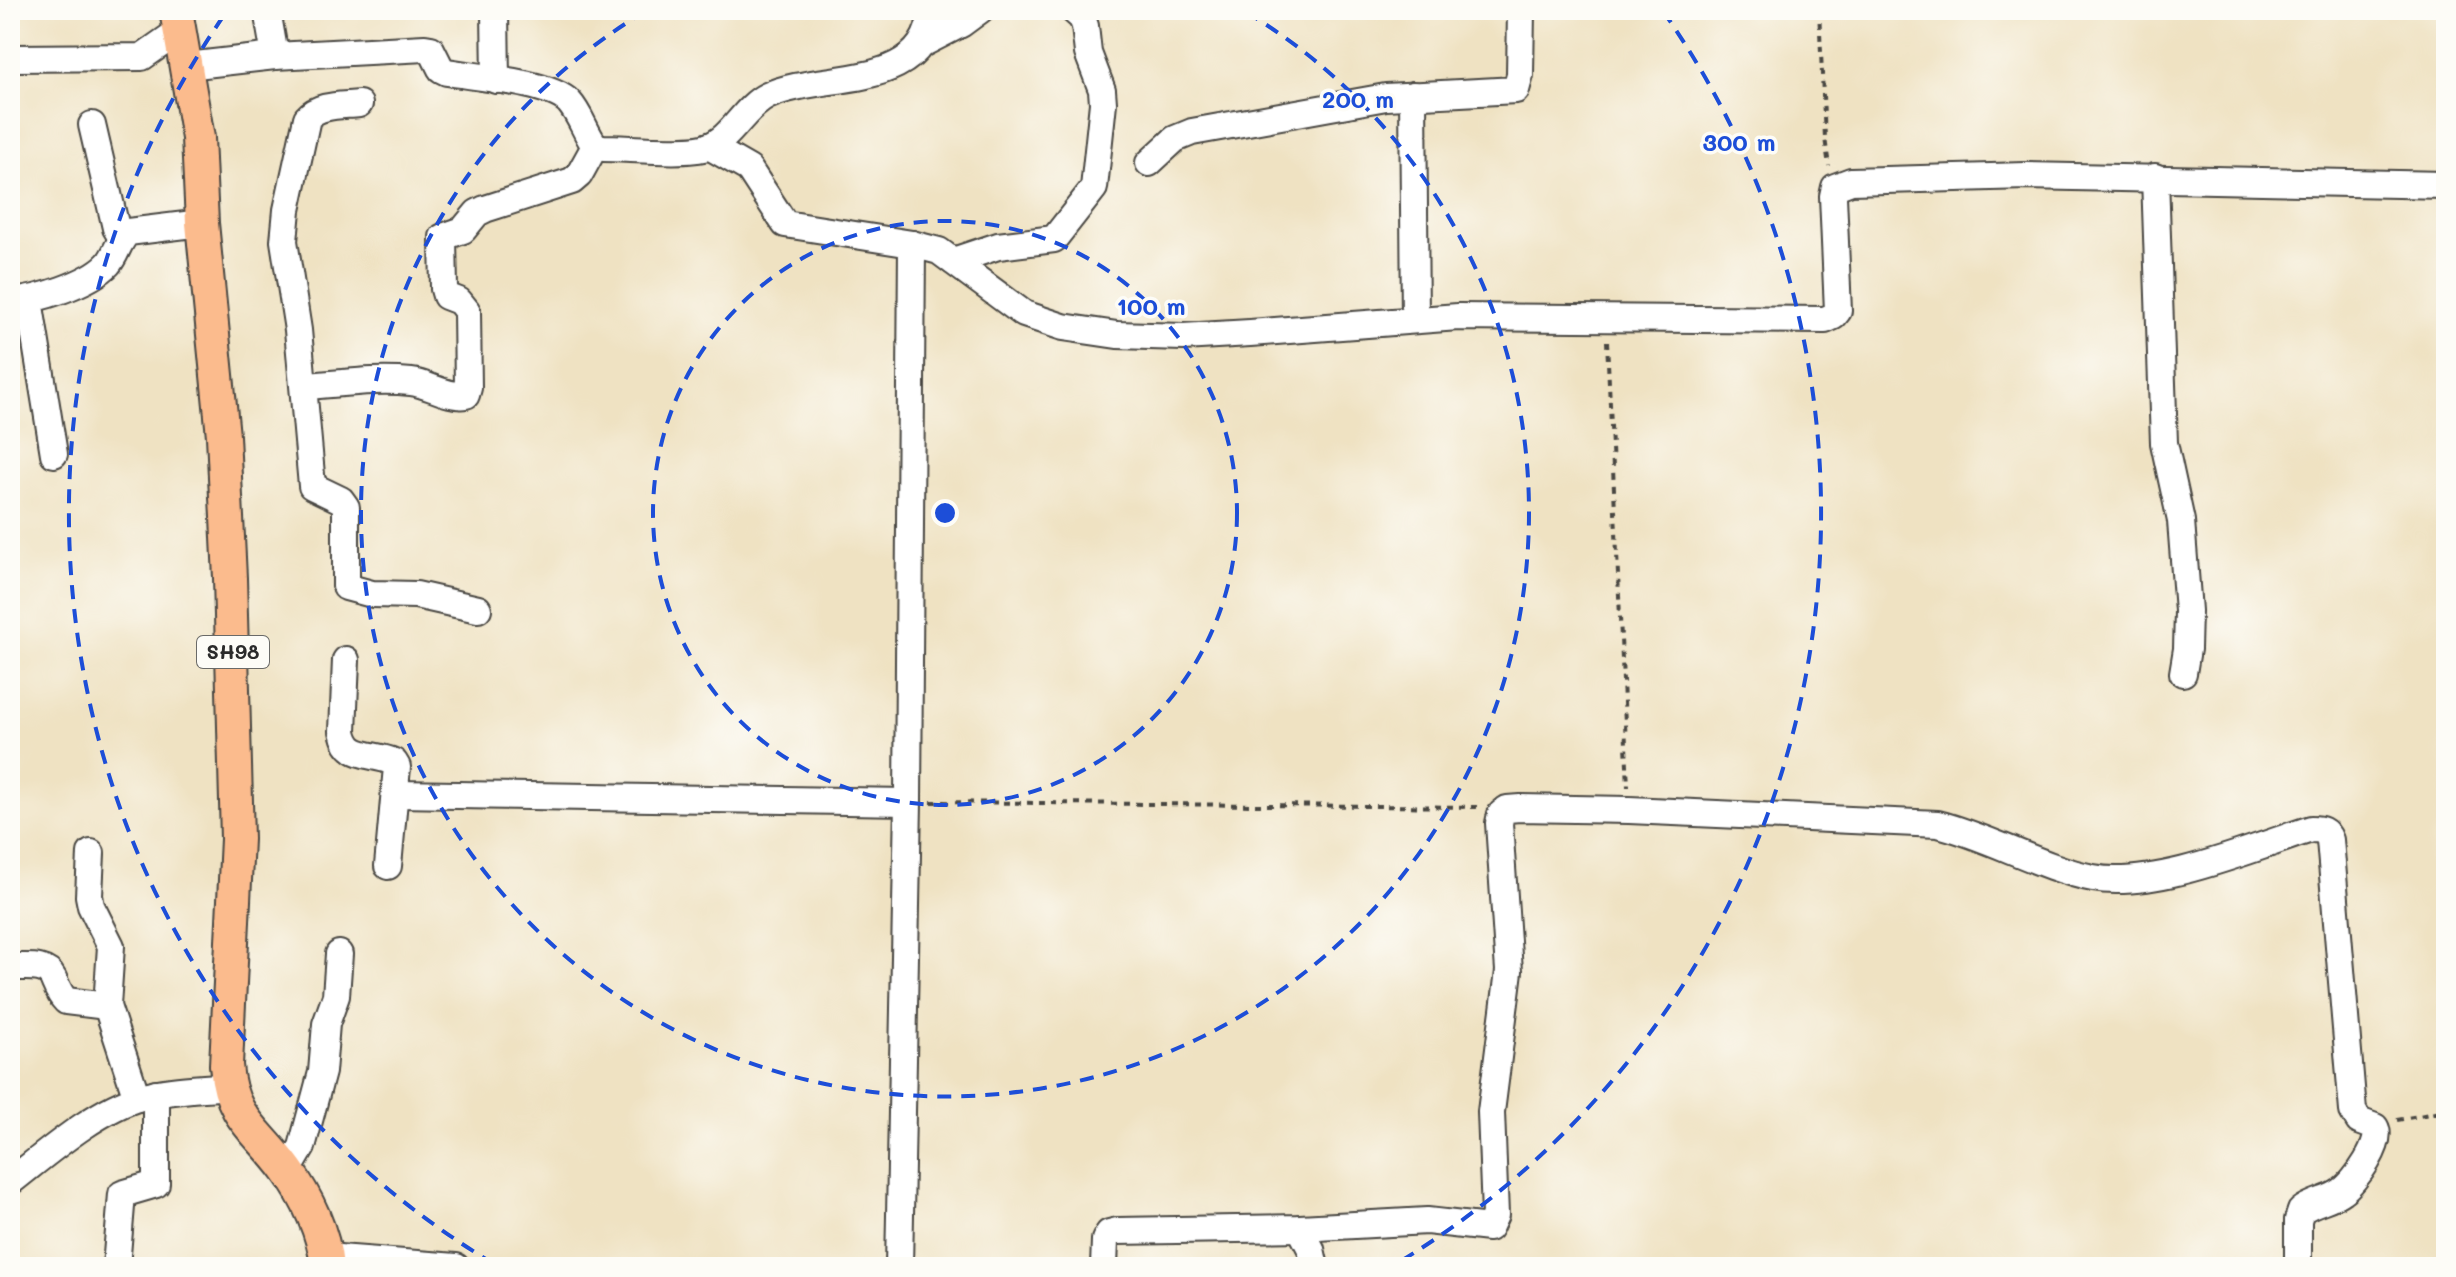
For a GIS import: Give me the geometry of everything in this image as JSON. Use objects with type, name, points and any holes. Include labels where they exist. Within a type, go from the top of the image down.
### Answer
[{"type":"main road","name":"SH98","points":[[177,20],[198,138],[202,223],[223,436],[235,708],[237,839],[226,1065],[228,1086],[233,1103],[288,1171],[311,1209],[326,1262]]},
{"type":"street","points":[[267,10],[275,56]]},
{"type":"street","points":[[495,10],[496,80]]},
{"type":"street","points":[[187,66],[275,56],[425,48],[431,49],[441,69],[447,72],[539,88],[564,98],[595,146],[698,149],[719,141],[747,110],[765,97],[789,88],[887,70],[914,53],[922,44],[929,30],[932,10]]},
{"type":"street","points":[[922,44],[961,24],[980,10]]},
{"type":"street","points":[[953,261],[998,246],[1054,239],[1094,188],[1102,90],[1088,53],[1085,26],[1073,10]]},
{"type":"street","points":[[1149,163],[1175,139],[1192,132],[1375,98],[1516,90],[1520,75],[1521,10]]},
{"type":"street","points":[[10,58],[142,57],[151,53],[177,20]]},
{"type":"street","points":[[1413,95],[1415,319]]},
{"type":"street","points":[[359,104],[324,108],[313,111],[307,118],[287,210],[284,241],[304,386],[312,486],[341,500],[348,514],[346,587],[372,594],[416,595],[478,609]]},
{"type":"street","points":[[92,125],[116,228],[122,238]]},
{"type":"street","points":[[304,386],[411,382],[458,396],[466,395],[467,311],[459,301],[446,296],[443,237],[463,230],[477,213],[485,209],[572,181],[579,175],[595,146]]},
{"type":"street","points":[[709,146],[749,169],[785,224],[939,251],[1024,314],[1063,327],[1100,334],[1183,337],[1458,317],[1825,320],[1838,311],[1833,196],[1835,187],[1851,181],[2026,176],[2446,185]]},
{"type":"street","points":[[2155,177],[2164,443],[2181,521],[2187,597],[2187,649],[2183,673]]},
{"type":"street","points":[[54,454],[20,301],[55,293],[100,271],[114,256],[122,238],[133,230],[202,223]]},
{"type":"street","points":[[899,1267],[908,802],[912,244]]},
{"type":"street","points":[[346,660],[345,741],[354,751],[394,762],[397,767],[388,866]]},
{"type":"street","points":[[396,794],[908,802]]},
{"type":"street","points":[[1104,1267],[1105,1240],[1109,1233],[1117,1231],[1300,1228],[1427,1221],[1489,1228],[1495,1215],[1491,1112],[1509,971],[1499,823],[1501,814],[1507,809],[1520,808],[1938,824],[2079,874],[2113,880],[2153,876],[2195,866],[2311,829],[2321,829],[2330,840],[2353,1111],[2359,1121],[2378,1131],[2375,1146],[2350,1184],[2334,1196],[2301,1211],[2298,1220],[2298,1267]]},
{"type":"street","points":[[91,853],[89,896],[111,946],[107,1006],[147,1096],[156,1184],[122,1194],[116,1267]]},
{"type":"street","points":[[288,1171],[302,1147],[322,1072],[326,1024],[336,996],[339,954]]},
{"type":"street","points":[[10,967],[46,969],[66,1001],[107,1006]]},
{"type":"street","points":[[10,1182],[72,1134],[147,1096],[228,1086]]},
{"type":"street","points":[[1300,1228],[1311,1249],[1315,1267]]},
{"type":"street","points":[[326,1262],[456,1267]]},
{"type":"path","points":[[1819,10],[1825,138],[1835,187]]},
{"type":"path","points":[[1606,320],[1629,810]]},
{"type":"path","points":[[908,802],[1483,807],[1501,814]]},
{"type":"path","points":[[2378,1131],[2393,1120],[2446,1111]]}]
